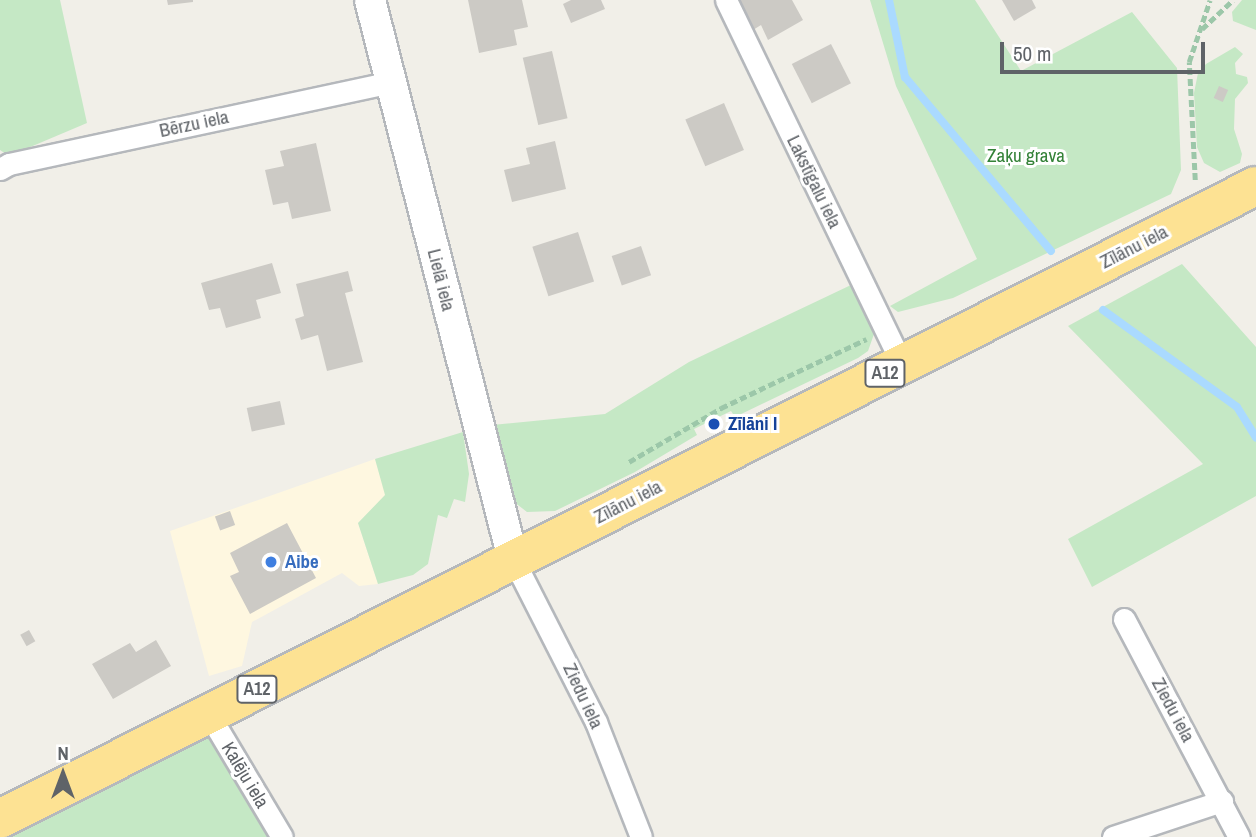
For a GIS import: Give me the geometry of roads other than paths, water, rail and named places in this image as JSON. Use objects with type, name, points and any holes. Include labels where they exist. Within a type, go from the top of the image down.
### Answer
[{"type":"highway","name":"Zīlānu iela","points":[[0,819],[1256,186]]},
{"type":"street","name":"Lielā iela","points":[[370,0],[513,559]]},
{"type":"street","name":"Lakstīgalu iela","points":[[726,0],[902,364]]},
{"type":"street","name":"Bērzu iela","points":[[3,163],[390,82]]},
{"type":"street","name":"Ziedu iela","points":[[513,559],[596,722],[641,837]]},
{"type":"street","name":"Ziedu iela","points":[[1124,620],[1240,837]]},
{"type":"street","name":"Kalēju iela","points":[[208,713],[282,837]]},
{"type":"street","points":[[1113,837],[1222,802]]},
{"type":"waterway","points":[[889,0],[905,77],[1051,251]]},
{"type":"waterway","points":[[1103,310],[1237,407],[1256,437]]},
{"type":"place","name":"Zīlāni I","points":[[714,424]]},
{"type":"place","name":"Aibe","points":[[271,562]]},
{"type":"park label","name":"Zaķu grava","points":[[1026,156]]}]
